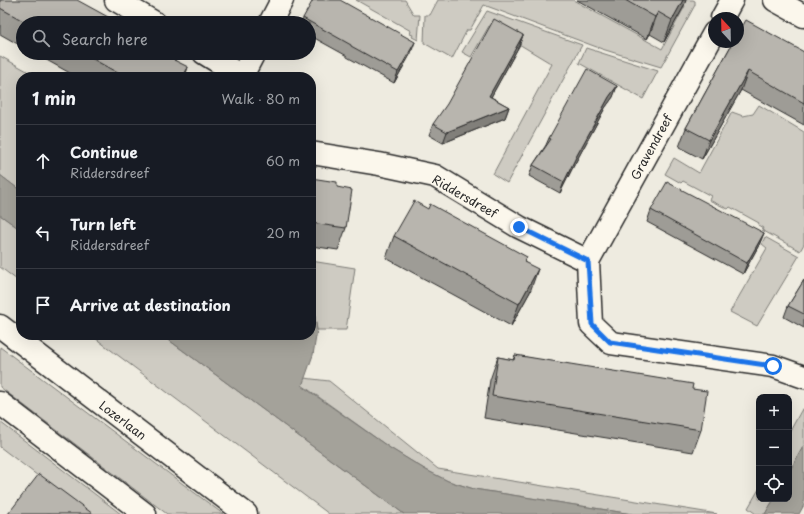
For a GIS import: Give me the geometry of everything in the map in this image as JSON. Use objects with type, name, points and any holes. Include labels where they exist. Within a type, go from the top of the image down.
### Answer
[{"type":"street","points":[[116,0],[143,16]]},
{"type":"street","points":[[274,16],[282,0]]},
{"type":"street","points":[[725,12],[732,0]]},
{"type":"street","points":[[775,0],[804,16]]},
{"type":"street","name":"Gravendreef","points":[[588,261],[708,44]]},
{"type":"street","points":[[216,60],[235,72]]},
{"type":"street","points":[[244,72],[250,60]]},
{"type":"street","name":"Riddersdreef","points":[[316,154],[379,164],[435,176],[519,227],[588,261]]},
{"type":"street","points":[[588,261],[592,324],[610,342],[773,366],[804,377]]},
{"type":"street","name":"Lozerlaan","points":[[0,326],[16,338]]},
{"type":"street","name":"Lozerlaan","points":[[18,340],[246,514]]},
{"type":"street","points":[[0,403],[145,514]]},
{"type":"shaded area","points":[[356,0],[405,0],[414,15],[420,15],[418,40],[412,37],[413,35],[410,34],[411,31]]},
{"type":"shaded area","points":[[438,0],[573,0],[662,49],[685,6],[675,0],[693,0],[695,1],[695,5],[661,67],[602,49],[484,5],[470,30],[467,30],[452,59],[424,43],[425,15],[430,15]]},
{"type":"shaded area","points":[[487,11],[582,45],[507,183],[493,174],[552,64],[489,26],[471,57],[462,52]]},
{"type":"shaded area","points":[[586,48],[658,71],[643,99],[579,63]]},
{"type":"shaded area","points":[[0,56],[29,72],[16,72],[16,187],[0,175]]},
{"type":"shaded area","points":[[759,105],[804,132],[804,244],[800,251],[762,230],[763,228],[758,225],[759,223],[730,207],[728,209],[709,200],[711,196],[683,181],[681,183],[665,174],[674,158],[699,173],[732,112],[743,116],[753,114]]},
{"type":"shaded area","points":[[0,175],[16,187],[16,226],[0,215]]},
{"type":"shaded area","points":[[0,215],[16,226],[16,279],[0,267]]},
{"type":"shaded area","points":[[765,237],[799,256],[757,326],[730,312],[767,248],[762,244]]},
{"type":"shaded area","points":[[316,262],[355,268],[346,330],[317,330]]},
{"type":"shaded area","points":[[98,340],[169,340],[404,514],[329,514]]},
{"type":"shaded area","points":[[169,340],[315,340],[313,355],[302,386],[390,448],[426,470],[448,481],[474,489],[632,514],[404,514]]},
{"type":"shaded area","points":[[0,347],[223,514],[167,514],[0,387]]},
{"type":"shaded area","points":[[304,378],[329,381],[438,469],[717,514],[632,514],[474,489],[448,481],[426,470],[390,448],[302,385]]},
{"type":"shaded area","points":[[802,409],[804,410],[804,445],[792,467],[792,430]]},
{"type":"shaded area","points":[[0,422],[121,514],[88,514],[0,447]]},
{"type":"shaded area","points":[[804,445],[804,505],[799,514],[765,514],[772,502],[792,502],[792,467]]},
{"type":"shaded area","points":[[756,494],[756,502],[772,502],[765,514],[756,514],[748,508]]},
{"type":"building","points":[[0,0],[77,0],[106,16],[16,17],[0,8]]},
{"type":"building","points":[[313,0],[340,0],[415,42],[398,72],[316,25],[316,16],[304,16]]},
{"type":"building","points":[[625,0],[683,0],[672,20],[658,12],[655,17]]},
{"type":"building","points":[[494,19],[523,35],[489,96],[509,107],[447,132],[433,124],[447,104]]},
{"type":"building","points":[[746,20],[804,52],[804,103],[748,71],[709,140],[686,128],[730,48],[744,48],[744,24]]},
{"type":"building","points":[[95,60],[174,60],[188,67],[186,72],[116,72]]},
{"type":"building","points":[[587,69],[617,86],[609,97],[564,182],[533,165],[551,139],[549,138]]},
{"type":"building","points":[[316,179],[337,182],[337,187],[352,190],[346,228],[316,224]]},
{"type":"building","points":[[667,182],[764,233],[747,263],[651,210]]},
{"type":"building","points":[[414,201],[428,209],[430,204],[527,257],[524,262],[538,269],[519,304],[394,236]]},
{"type":"building","points":[[804,280],[804,314],[788,306]]},
{"type":"building","points":[[515,355],[693,384],[692,389],[707,391],[701,430],[492,396],[498,357],[514,360]]},
{"type":"building","points":[[39,474],[93,514],[8,514]]},
{"type":"route","points":[[519,227],[588,261],[592,324],[610,342],[773,366]]}]
